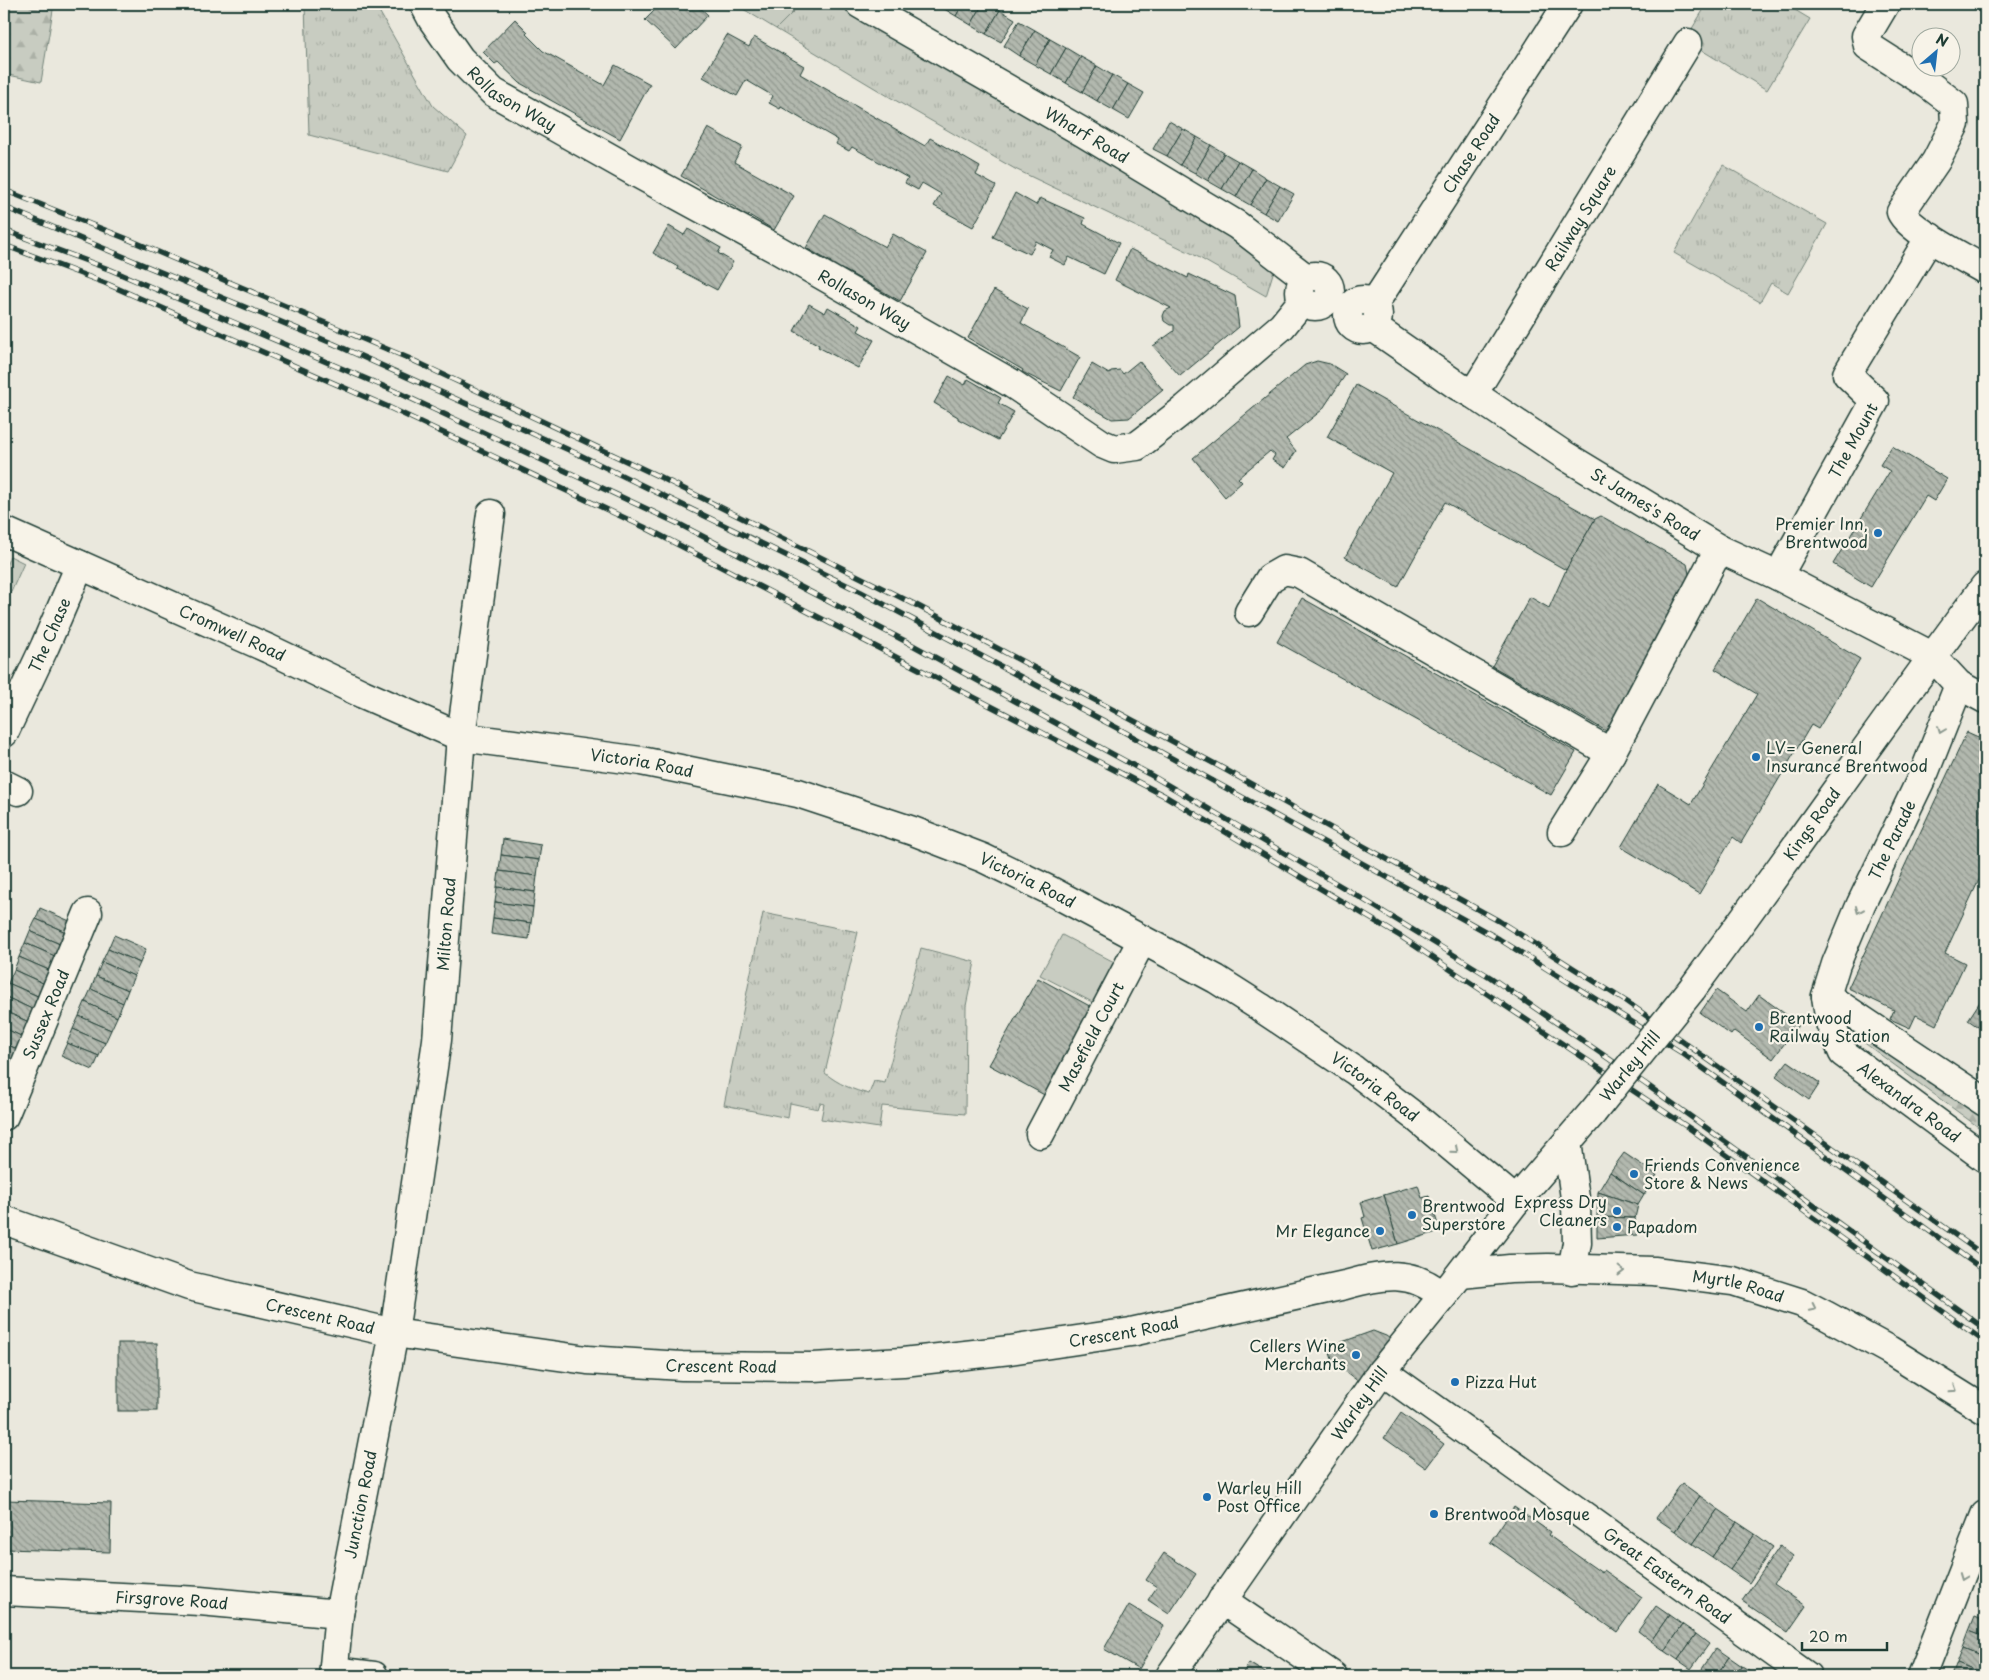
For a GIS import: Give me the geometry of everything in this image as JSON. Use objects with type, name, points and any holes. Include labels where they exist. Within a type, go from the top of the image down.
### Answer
[{"type":"street","name":"Rollason Way","points":[[424,4],[432,19],[460,59],[493,92],[778,250],[1011,383],[1102,444],[1114,450],[1137,446],[1186,408],[1282,326],[1294,312],[1339,303]]},
{"type":"street","name":"Wharf Road","points":[[860,4],[1237,224],[1339,303]]},
{"type":"street","name":"Chase Road","points":[[1339,303],[1568,4]]},
{"type":"street","points":[[1885,4],[1866,36],[1868,46],[1929,84],[1954,104],[1955,124],[1936,160],[1901,212],[1905,220],[1985,270]]},
{"type":"street","name":"Railway Square","points":[[1473,394],[1688,43]]},
{"type":"street","name":"The Mount","points":[[1778,576],[1875,401],[1847,374],[1930,237]]},
{"type":"street","name":"St James's Road","points":[[1339,303],[1458,386],[1564,455],[1719,549],[1778,576],[1932,656],[1959,685],[1985,700]]},
{"type":"street","name":"Milton Road","points":[[394,1333],[436,1040],[461,737],[491,514]]},
{"type":"street","name":"Cromwell Road","points":[[4,531],[461,737]]},
{"type":"street","points":[[1562,832],[1611,753],[1719,549]]},
{"type":"street","name":"The Chase","points":[[4,733],[80,565]]},
{"type":"street","points":[[1249,612],[1270,578],[1284,570],[1299,573],[1611,753]]},
{"type":"street","name":"Kings Road","points":[[1692,990],[1768,888],[1932,656],[1985,586]]},
{"type":"street","name":"The Parade","points":[[1826,996],[1836,964],[1861,904],[1925,771],[1959,685]]},
{"type":"street","name":"Victoria Road","points":[[461,737],[641,761],[798,793],[913,831],[982,858],[1051,891],[1216,979],[1260,1007],[1354,1070],[1418,1119],[1516,1201]]},
{"type":"street","name":"Sussex Road","points":[[4,1116],[88,913]]},
{"type":"street","name":"Masefield Court","points":[[1040,1134],[1142,940]]},
{"type":"street","name":"Warley Hill","points":[[1170,1676],[1382,1371],[1461,1274],[1516,1201],[1593,1112],[1692,990]]},
{"type":"street","points":[[1826,996],[1985,1102]]},
{"type":"street","name":"Alexandra Road","points":[[1826,996],[1830,1023],[1843,1052],[1985,1158]]},
{"type":"street","points":[[1567,1142],[1576,1205],[1577,1243],[1572,1270]]},
{"type":"street","name":"Crescent Road","points":[[4,1220],[189,1286],[394,1333],[587,1360],[682,1366],[813,1367],[903,1362],[971,1354],[1131,1332],[1376,1277],[1403,1276],[1431,1286],[1443,1296]]},
{"type":"street","name":"Myrtle Road","points":[[1461,1274],[1510,1269],[1548,1268],[1654,1271],[1733,1280],[1773,1292],[1819,1311],[1889,1350],[1985,1410]]},
{"type":"street","name":"Junction Road","points":[[333,1674],[340,1614],[394,1333]]},
{"type":"street","name":"Great Eastern Road","points":[[1382,1371],[1807,1676]]},
{"type":"street","points":[[1922,1676],[1985,1515]]},
{"type":"street","name":"Firsgrove Road","points":[[4,1591],[200,1601],[340,1614]]},
{"type":"street","points":[[1222,1600],[1332,1676]]},
{"type":"street","points":[[333,1674],[374,1676]]},
{"type":"green space","points":[[4,4],[54,4],[41,82],[4,74]]},
{"type":"green space","points":[[305,4],[375,4],[433,106],[467,136],[448,171],[309,135]]},
{"type":"green space","points":[[735,4],[801,4],[776,29]]},
{"type":"green space","points":[[801,4],[860,4],[1278,257],[1266,296],[1191,253],[1015,169],[776,29]]},
{"type":"green space","points":[[1707,4],[1785,4],[1810,19],[1767,90],[1685,40]]},
{"type":"green space","points":[[1723,165],[1827,224],[1788,293],[1771,283],[1760,302],[1674,253]]},
{"type":"green space","points":[[10,556],[24,563],[4,608],[4,571]]},
{"type":"green space","points":[[763,913],[858,932],[825,1073],[846,1086],[869,1094],[874,1081],[885,1083],[921,948],[975,962],[966,1006],[965,1114],[882,1106],[879,1128],[821,1119],[824,1104],[820,1103],[818,1109],[790,1103],[788,1118],[724,1105]]},
{"type":"green space","points":[[1062,935],[1118,964],[1096,1004],[1040,975]]},
{"type":"green space","points":[[1847,1023],[1985,1116],[1985,1132],[1847,1030]]},
{"type":"building","points":[[649,4],[696,4],[708,15],[676,49],[645,20],[655,10]]},
{"type":"building","points":[[943,4],[963,4],[956,16],[941,7]]},
{"type":"building","points":[[963,4],[983,4],[971,25],[956,16]]},
{"type":"building","points":[[983,4],[990,4],[1000,10],[986,34],[971,25]]},
{"type":"building","points":[[1000,10],[1015,19],[1001,42],[986,34]]},
{"type":"building","points":[[515,19],[528,32],[526,34],[543,51],[604,85],[615,65],[650,84],[620,139],[520,83],[498,62],[495,64],[483,52]]},
{"type":"building","points":[[1019,21],[1035,30],[1019,56],[1004,46]]},
{"type":"building","points":[[1035,30],[1050,39],[1035,65],[1019,56]]},
{"type":"building","points":[[727,35],[749,47],[754,37],[804,66],[800,74],[925,146],[930,138],[980,167],[976,175],[996,186],[973,227],[934,206],[941,194],[922,183],[918,190],[905,183],[908,178],[852,147],[849,151],[836,144],[838,140],[781,107],[780,109],[769,103],[773,96],[746,80],[737,96],[703,77]]},
{"type":"building","points":[[1050,39],[1066,48],[1051,74],[1035,65]]},
{"type":"building","points":[[1066,48],[1081,57],[1066,83],[1051,74]]},
{"type":"building","points":[[1081,57],[1097,66],[1082,92],[1066,83]]},
{"type":"building","points":[[1097,66],[1112,75],[1097,101],[1082,92]]},
{"type":"building","points":[[1112,75],[1128,84],[1113,110],[1097,101]]},
{"type":"building","points":[[1128,84],[1144,93],[1129,119],[1113,110]]},
{"type":"building","points":[[1169,121],[1183,129],[1167,156],[1153,149]]},
{"type":"building","points":[[708,128],[742,147],[734,162],[794,196],[774,230],[749,215],[748,217],[681,176]]},
{"type":"building","points":[[1183,129],[1197,137],[1180,165],[1167,156]]},
{"type":"building","points":[[1197,137],[1211,145],[1195,173],[1180,165]]},
{"type":"building","points":[[1211,145],[1224,153],[1208,181],[1195,173]]},
{"type":"building","points":[[1224,153],[1238,161],[1222,189],[1208,181]]},
{"type":"building","points":[[1238,161],[1252,169],[1236,197],[1222,189]]},
{"type":"building","points":[[1252,169],[1266,178],[1250,205],[1236,197]]},
{"type":"building","points":[[1266,178],[1280,186],[1264,213],[1250,205]]},
{"type":"building","points":[[1280,186],[1294,194],[1278,221],[1264,213]]},
{"type":"building","points":[[1015,193],[1036,205],[1040,198],[1085,218],[1083,224],[1119,243],[1104,274],[1069,257],[1065,265],[1049,257],[1053,250],[1036,241],[1030,254],[993,237]]},
{"type":"building","points":[[825,214],[885,247],[893,234],[927,253],[900,301],[844,270],[843,272],[830,264],[831,262],[806,248]]},
{"type":"building","points":[[669,226],[684,235],[688,229],[721,248],[718,253],[733,262],[717,290],[677,269],[678,267],[653,253]]},
{"type":"building","points":[[1130,249],[1188,278],[1189,274],[1235,296],[1239,327],[1180,376],[1153,346],[1174,331],[1174,325],[1164,321],[1163,316],[1165,311],[1171,308],[1115,280]]},
{"type":"building","points":[[994,290],[1028,309],[1021,323],[1080,357],[1061,391],[1022,372],[1023,370],[968,338]]},
{"type":"building","points":[[809,304],[825,313],[828,307],[861,326],[858,331],[874,340],[858,368],[818,347],[819,345],[794,331]]},
{"type":"building","points":[[1139,361],[1163,390],[1129,418],[1112,419],[1073,397],[1092,364],[1109,374],[1111,371],[1120,370],[1123,374]]},
{"type":"building","points":[[1317,361],[1330,364],[1346,374],[1322,410],[1286,439],[1296,451],[1285,468],[1272,460],[1275,455],[1270,451],[1238,478],[1242,482],[1225,497],[1193,458],[1305,365]]},
{"type":"building","points":[[949,376],[965,385],[968,379],[1001,398],[998,403],[1014,412],[998,440],[958,419],[958,417],[934,403]]},
{"type":"building","points":[[1356,385],[1595,519],[1566,570],[1445,502],[1398,587],[1345,557],[1392,473],[1327,437]]},
{"type":"building","name":"Premier Inn, Brentwood","points":[[1892,446],[1947,479],[1934,501],[1926,496],[1871,587],[1833,564],[1890,471],[1880,465]]},
{"type":"building","points":[[1601,516],[1687,564],[1691,583],[1608,732],[1492,666],[1530,597],[1549,608],[1566,570],[1595,519]]},
{"type":"building","points":[[1302,598],[1576,752],[1551,795],[1277,642]]},
{"type":"building","name":"LV= General Insurance Brentwood","points":[[1757,598],[1860,659],[1818,729],[1811,725],[1741,843],[1733,837],[1699,894],[1621,847],[1658,784],[1691,804],[1757,694],[1715,669]]},
{"type":"building","points":[[1967,732],[1985,740],[1985,867],[1945,953],[1965,963],[1936,1025],[1916,1015],[1910,1028],[1890,1019],[1894,1010],[1848,988]]},
{"type":"building","points":[[503,839],[541,845],[539,860],[501,855]]},
{"type":"building","points":[[501,855],[539,860],[537,876],[499,871]]},
{"type":"building","points":[[499,871],[537,876],[535,892],[497,887]]},
{"type":"building","points":[[497,887],[535,892],[533,907],[495,902]]},
{"type":"building","points":[[495,902],[533,907],[531,923],[493,918]]},
{"type":"building","points":[[40,908],[72,922],[68,933],[36,919]]},
{"type":"building","points":[[493,918],[531,923],[529,939],[491,934]]},
{"type":"building","points":[[36,919],[68,933],[62,945],[30,931]]},
{"type":"building","points":[[30,931],[62,945],[57,957],[25,943]]},
{"type":"building","points":[[114,935],[146,949],[140,963],[108,949]]},
{"type":"building","points":[[25,943],[57,957],[51,971],[19,957]]},
{"type":"building","points":[[108,949],[140,963],[134,976],[102,962]]},
{"type":"building","points":[[19,957],[51,971],[45,984],[14,970]]},
{"type":"building","points":[[102,962],[134,976],[128,990],[96,976]]},
{"type":"building","points":[[14,970],[45,984],[40,997],[8,983]]},
{"type":"building","points":[[96,976],[128,990],[123,1003],[91,989]]},
{"type":"building","points":[[1038,978],[1097,1010],[1050,1098],[989,1065]]},
{"type":"building","points":[[8,983],[40,997],[34,1010],[4,996]]},
{"type":"building","points":[[91,989],[123,1003],[117,1017],[85,1002]]},
{"type":"building","name":"Brentwood Railway Station","points":[[1716,990],[1747,1012],[1759,995],[1799,1024],[1773,1059],[1734,1031],[1731,1035],[1700,1013]]},
{"type":"building","points":[[1985,994],[1985,1029],[1984,1031],[1968,1020]]},
{"type":"building","points":[[4,996],[34,1010],[29,1022],[4,1011]]},
{"type":"building","points":[[85,1002],[117,1017],[111,1030],[79,1016]]},
{"type":"building","points":[[4,1011],[29,1022],[23,1037],[4,1028]]},
{"type":"building","points":[[79,1016],[111,1030],[105,1043],[73,1029]]},
{"type":"building","points":[[4,1028],[23,1037],[17,1049],[4,1043]]},
{"type":"building","points":[[73,1029],[105,1043],[99,1056],[67,1043]]},
{"type":"building","points":[[4,1043],[17,1049],[9,1068],[4,1065]]},
{"type":"building","points":[[67,1043],[99,1056],[93,1070],[61,1056]]},
{"type":"building","name":"Brentwood Railway Station","points":[[1788,1061],[1820,1083],[1809,1100],[1776,1076]]},
{"type":"building","name":"Friends Convenience Store & News","points":[[1624,1153],[1657,1175],[1644,1195],[1610,1172]]},
{"type":"building","points":[[1610,1172],[1644,1195],[1638,1205],[1598,1192]]},
{"type":"building","name":"Brentwood Superstore","points":[[1418,1185],[1422,1198],[1429,1196],[1440,1231],[1398,1244],[1384,1195]]},
{"type":"building","name":"Express Dry Cleaners","points":[[1598,1192],[1638,1205],[1635,1218],[1597,1217]]},
{"type":"building","name":"Mr Elegance","points":[[1384,1195],[1398,1244],[1372,1251],[1362,1218],[1365,1217],[1361,1202]]},
{"type":"building","name":"Papadom","points":[[1597,1217],[1635,1218],[1637,1235],[1597,1238]]},
{"type":"building","name":"Cellers Wine Merchants","points":[[1373,1331],[1393,1341],[1359,1382],[1333,1362],[1328,1347]]},
{"type":"building","points":[[118,1343],[157,1343],[157,1411],[118,1411]]},
{"type":"building","points":[[1401,1413],[1444,1444],[1426,1468],[1384,1438]]},
{"type":"building","points":[[1682,1483],[1700,1496],[1675,1531],[1656,1518]]},
{"type":"building","points":[[1700,1496],[1718,1509],[1693,1544],[1675,1531]]},
{"type":"building","points":[[4,1500],[111,1503],[110,1552],[4,1549]]},
{"type":"building","points":[[1514,1507],[1550,1532],[1548,1535],[1602,1573],[1604,1570],[1642,1597],[1617,1632],[1490,1542]]},
{"type":"building","points":[[1718,1509],[1737,1522],[1712,1557],[1693,1544]]},
{"type":"building","points":[[1737,1522],[1755,1534],[1730,1570],[1712,1557]]},
{"type":"building","points":[[1755,1534],[1773,1547],[1749,1583],[1730,1570]]},
{"type":"building","points":[[1780,1546],[1793,1556],[1774,1584],[1806,1606],[1788,1632],[1742,1601]]},
{"type":"building","points":[[1164,1553],[1196,1574],[1169,1614],[1148,1600],[1157,1587],[1146,1580]]},
{"type":"building","points":[[1129,1605],[1164,1626],[1139,1669],[1104,1649]]},
{"type":"building","points":[[1656,1606],[1669,1615],[1651,1641],[1638,1631]]},
{"type":"building","points":[[1669,1615],[1683,1625],[1665,1651],[1651,1641]]},
{"type":"building","points":[[1975,1616],[1985,1620],[1985,1637],[1969,1631]]},
{"type":"building","points":[[1683,1625],[1696,1634],[1678,1660],[1665,1651]]},
{"type":"building","points":[[1969,1631],[1985,1637],[1985,1656],[1963,1647]]},
{"type":"building","points":[[1696,1634],[1709,1644],[1691,1669],[1678,1660]]},
{"type":"building","points":[[1963,1647],[1985,1656],[1985,1674],[1957,1663]]},
{"type":"building","points":[[1716,1648],[1729,1657],[1716,1676],[1698,1675]]},
{"type":"building","points":[[1729,1657],[1742,1666],[1734,1676],[1716,1676]]},
{"type":"building","points":[[1249,1663],[1270,1676],[1241,1676]]},
{"type":"building","points":[[1957,1663],[1985,1674],[1985,1676],[1952,1676]]},
{"type":"building","points":[[1742,1666],[1755,1674],[1753,1676],[1734,1676]]},
{"type":"railway","points":[[4,190],[125,238],[408,358],[658,476],[918,606],[1215,764],[1499,921],[1627,1002],[1985,1256]]},
{"type":"railway","points":[[4,207],[334,344],[580,455],[861,592],[1119,729],[1499,939],[1682,1053],[1985,1271]]},
{"type":"railway","points":[[4,230],[111,270],[397,392],[679,524],[907,642],[1149,774],[1351,892],[1490,977],[1647,1085],[1985,1329]]},
{"type":"railway","points":[[4,245],[105,283],[386,406],[644,527],[1165,796],[1400,936],[1590,1062],[1692,1130],[1985,1342]]},
{"type":"place","name":"Premier Inn, Brentwood","points":[[1878,533]]},
{"type":"place","name":"LV= General Insurance Brentwood","points":[[1756,757]]},
{"type":"place","name":"Brentwood Railway Station","points":[[1759,1027]]},
{"type":"place","name":"Friends Convenience Store & News","points":[[1634,1174]]},
{"type":"place","name":"Express Dry Cleaners","points":[[1617,1211]]},
{"type":"place","name":"Brentwood Superstore","points":[[1412,1215]]},
{"type":"place","name":"Papadom","points":[[1617,1227]]},
{"type":"place","name":"Mr Elegance","points":[[1380,1231]]},
{"type":"place","name":"Cellers Wine Merchants","points":[[1356,1355]]},
{"type":"place","name":"Pizza Hut","points":[[1455,1382]]},
{"type":"place","name":"Warley Hill Post Office","points":[[1207,1497]]},
{"type":"place","name":"Brentwood Mosque","points":[[1434,1514]]}]
